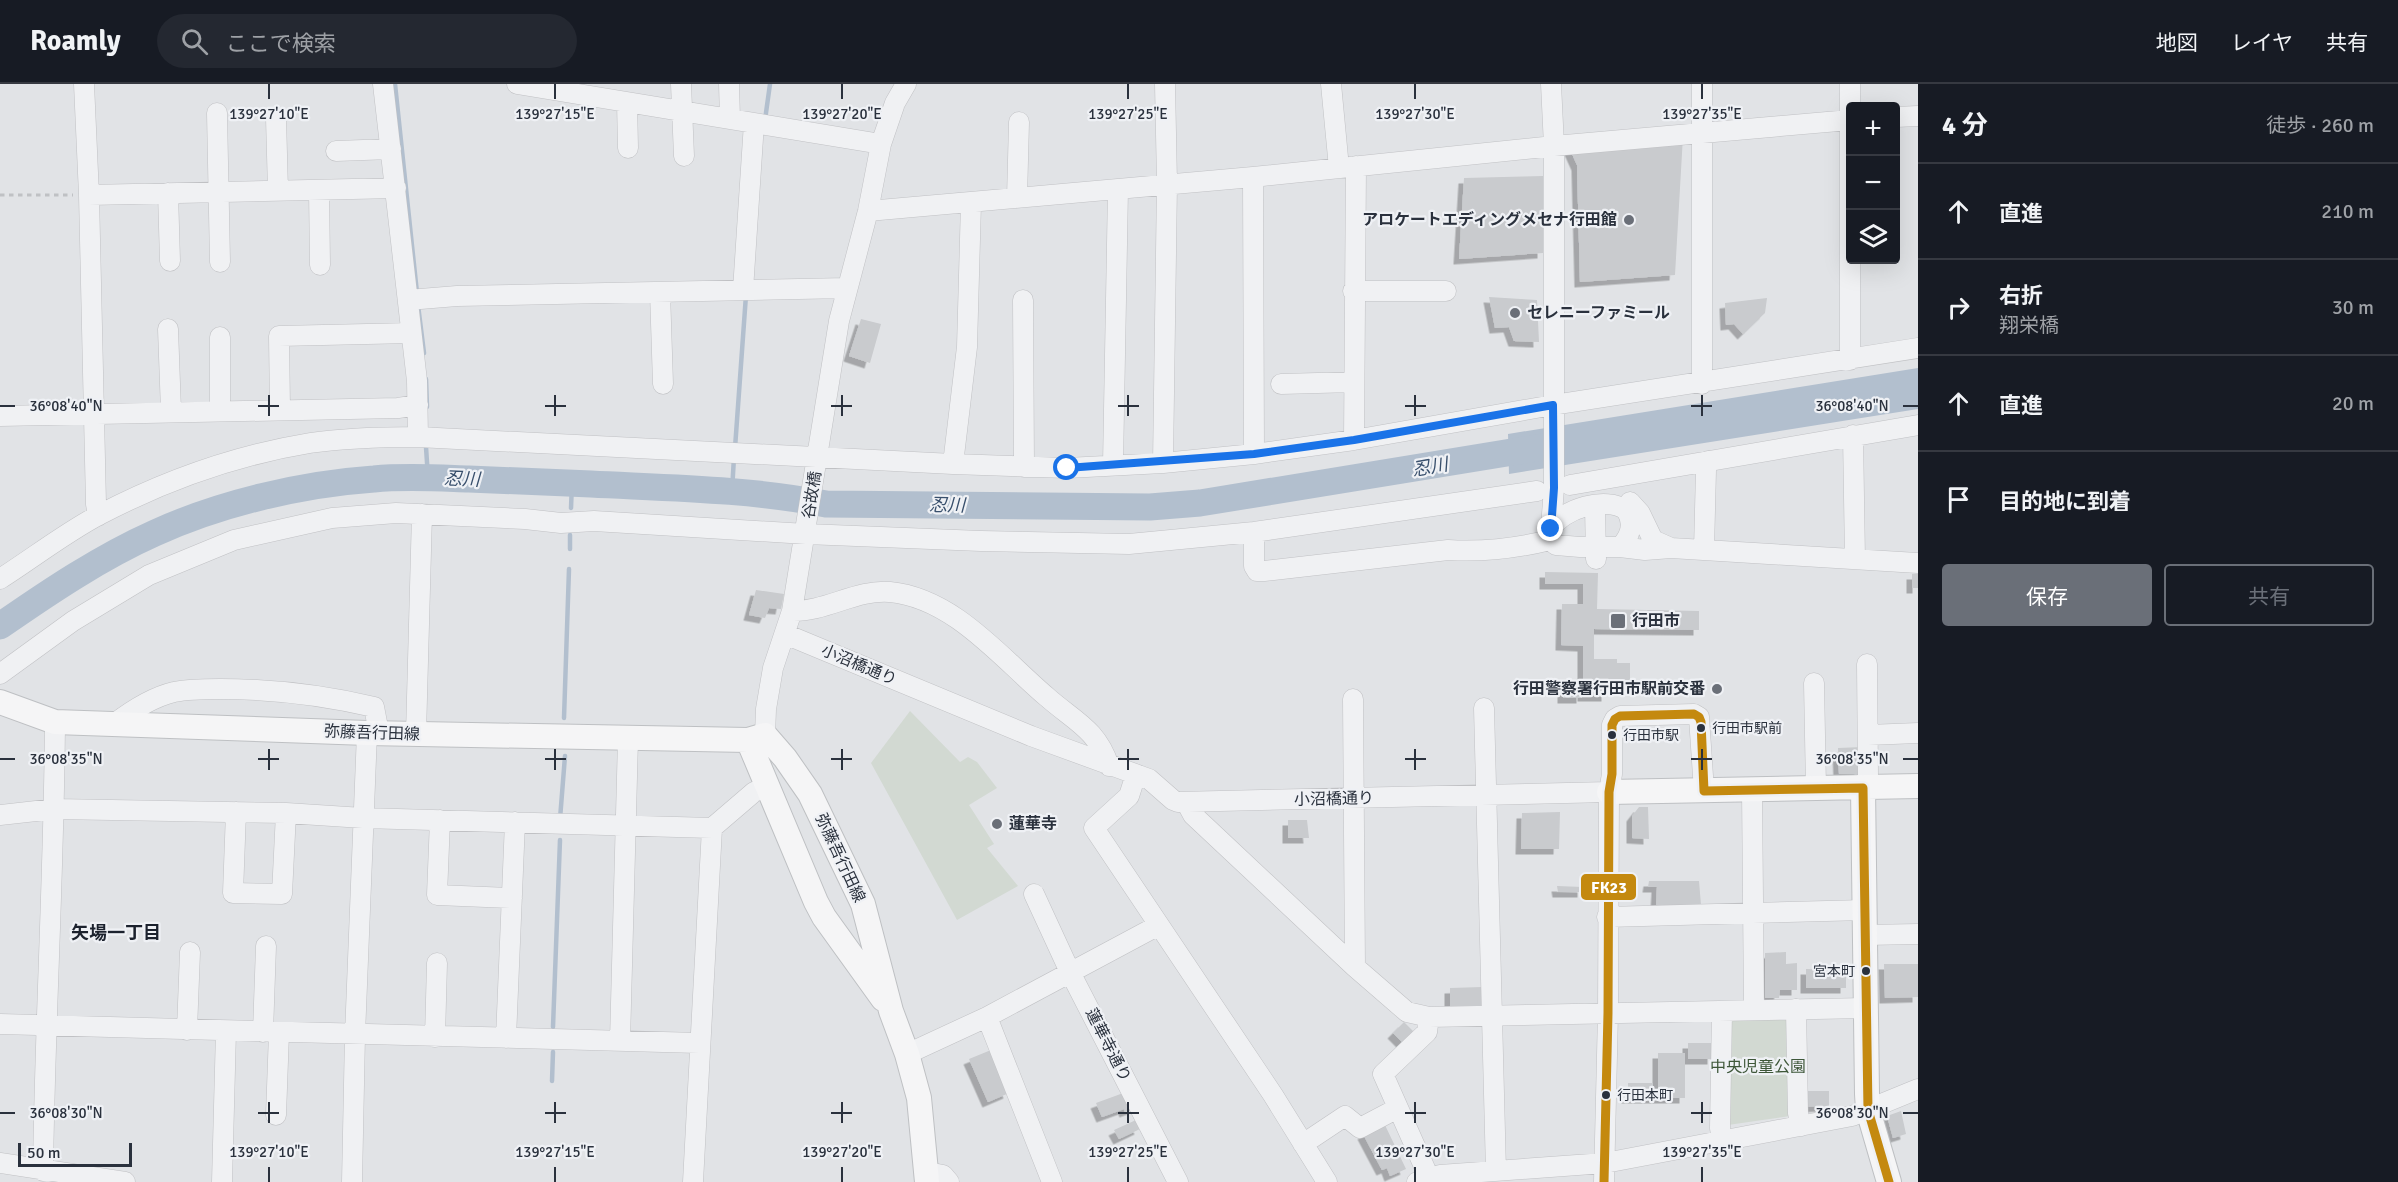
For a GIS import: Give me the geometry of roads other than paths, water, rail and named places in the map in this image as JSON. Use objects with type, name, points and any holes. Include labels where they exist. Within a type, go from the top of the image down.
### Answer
[{"type":"main road","name":"弥藤吾行田線","points":[[0,702],[55,722],[628,740],[757,737],[785,758],[810,794],[858,891],[887,988],[891,1011],[907,1054],[919,1098],[927,1177]]},
{"type":"main road","name":"弥藤吾行田線","points":[[757,737],[767,786],[824,917],[891,1011]]},
{"type":"main road","name":"小沼橋通り","points":[[1609,792],[1918,786]]},
{"type":"main road","points":[[1863,788],[1868,1110],[1889,1182]]},
{"type":"street","points":[[84,84],[98,516]]},
{"type":"street","points":[[383,84],[408,300],[418,405],[418,437]]},
{"type":"street","points":[[517,84],[582,89],[627,102],[881,144]]},
{"type":"street","points":[[681,84],[684,156]]},
{"type":"street","points":[[729,84],[730,119]]},
{"type":"street","name":"谷故橋","points":[[757,737],[792,612],[847,288],[868,211],[881,144],[895,103],[906,84]]},
{"type":"street","points":[[1164,463],[1167,183],[1165,84]]},
{"type":"street","points":[[1331,84],[1348,167],[1353,291],[1354,440]]},
{"type":"street","points":[[1551,84],[1554,146],[1554,487],[1551,537]]},
{"type":"street","points":[[1702,84],[1702,384]]},
{"type":"street","points":[[1850,84],[1850,102]]},
{"type":"street","points":[[627,102],[628,148]]},
{"type":"street","points":[[217,112],[220,262]]},
{"type":"street","points":[[1900,117],[1918,116]]},
{"type":"street","points":[[276,118],[278,191]]},
{"type":"street","points":[[868,211],[1846,120]]},
{"type":"street","points":[[1017,198],[1019,122]]},
{"type":"street","points":[[743,290],[754,123]]},
{"type":"street","points":[[336,152],[391,149]]},
{"type":"street","points":[[1850,156],[1850,360]]},
{"type":"street","points":[[1253,177],[1254,454]]},
{"type":"street","points":[[89,195],[396,188]]},
{"type":"street","points":[[1113,465],[1118,189]]},
{"type":"street","points":[[319,190],[321,265]]},
{"type":"street","points":[[168,193],[170,261]]},
{"type":"street","points":[[953,464],[967,347],[971,203]]},
{"type":"street","points":[[408,300],[457,296],[847,288]]},
{"type":"street","points":[[1353,291],[1446,291]]},
{"type":"street","points":[[660,292],[663,384]]},
{"type":"street","points":[[1023,300],[1024,467]]},
{"type":"street","points":[[168,328],[171,411]]},
{"type":"street","points":[[280,409],[279,336],[411,333]]},
{"type":"street","points":[[220,338],[220,410]]},
{"type":"street","points":[[0,579],[98,516],[176,481],[246,457],[337,440],[418,437],[818,459],[1024,467],[1067,468],[1164,463],[1254,454],[1354,440],[1918,348]]},
{"type":"street","points":[[1281,384],[1354,382]]},
{"type":"street","points":[[0,416],[399,408],[418,405]]},
{"type":"street","points":[[0,674],[73,621],[149,575],[234,540],[332,518],[396,513],[525,519],[561,523],[594,521],[981,541],[1129,544],[1254,532],[1554,487],[1918,424]]},
{"type":"street","points":[[1853,435],[1855,559]]},
{"type":"street","points":[[1704,550],[1708,461]]},
{"type":"street","points":[[1554,487],[1567,504],[1621,507],[1629,514],[1631,529],[1628,539],[1620,547]]},
{"type":"street","points":[[1551,537],[1555,521],[1564,514],[1615,498],[1627,500],[1635,505],[1653,540],[1671,548]]},
{"type":"street","points":[[1593,506],[1596,553]]},
{"type":"street","points":[[416,734],[422,514]]},
{"type":"street","points":[[1254,532],[1254,566],[1257,571],[1448,550],[1465,551],[1536,544],[1551,537],[1596,553],[1628,560],[1644,550]]},
{"type":"street","points":[[1596,553],[1620,547],[1644,550],[1671,548],[1918,563]]},
{"type":"street","points":[[792,612],[809,611],[871,594],[890,592],[945,612],[976,632],[1047,698],[1081,722],[1100,742],[1109,766]]},
{"type":"street","name":"小沼橋通り","points":[[785,634],[1031,736],[1149,779],[1173,800],[1186,802],[1354,799],[1609,792]]},
{"type":"street","points":[[1863,788],[1868,776],[1867,664]]},
{"type":"street","points":[[1814,683],[1816,788]]},
{"type":"street","points":[[114,724],[132,711],[173,692],[192,690],[250,689],[326,696],[374,707],[363,818],[352,1182]]},
{"type":"street","points":[[1353,699],[1355,967]]},
{"type":"street","points":[[1484,708],[1496,1171]]},
{"type":"street","points":[[1604,1173],[1608,1013],[1609,792],[1612,774],[1612,725],[1615,719],[1620,716],[1694,714],[1699,717],[1704,791]]},
{"type":"street","points":[[43,1171],[45,1025],[54,809],[55,722]]},
{"type":"street","points":[[1868,735],[1918,733]]},
{"type":"street","points":[[620,1041],[628,740]]},
{"type":"street","points":[[1136,774],[1129,796],[1094,828],[1327,1182]]},
{"type":"street","points":[[0,815],[54,809],[236,812],[712,828],[754,792],[767,786]]},
{"type":"street","points":[[1752,790],[1754,1010]]},
{"type":"street","points":[[1186,802],[1193,815],[1355,967],[1407,1012],[1429,1017],[1866,1008]]},
{"type":"street","points":[[236,812],[233,893],[282,894],[286,813]]},
{"type":"street","points":[[440,820],[437,895],[512,898]]},
{"type":"street","points":[[506,1038],[515,822]]},
{"type":"street","points":[[693,1182],[712,828]]},
{"type":"street","name":"蓮華寺通り","points":[[1034,894],[1070,972],[1178,1182]]},
{"type":"street","points":[[1607,917],[1865,910]]},
{"type":"street","points":[[907,1054],[987,1017],[1159,925]]},
{"type":"street","points":[[1865,935],[1918,934]]},
{"type":"street","points":[[266,946],[276,1115]]},
{"type":"street","points":[[187,1030],[190,952]]},
{"type":"street","points":[[435,1037],[437,963]]},
{"type":"street","points":[[1796,1009],[1798,1113],[1801,1126]]},
{"type":"street","points":[[1722,1011],[1720,1128],[1722,1140]]},
{"type":"street","points":[[987,1017],[1052,1182]]},
{"type":"street","points":[[1429,1017],[1427,1032],[1383,1074],[1426,1181],[1440,1175],[1496,1171],[1604,1173],[1722,1140],[1852,1116],[1918,1089]]},
{"type":"street","points":[[0,1024],[699,1043]]},
{"type":"street","points":[[222,1182],[226,1031]]},
{"type":"street","points":[[1303,1144],[1345,1116],[1360,1128],[1398,1108]]},
{"type":"street","points":[[0,1163],[125,1182]]},
{"type":"street","points":[[927,1177],[943,1175],[949,1182]]},
{"type":"water","points":[[1918,368],[1918,409],[1509,474],[1508,434]]},
{"type":"waterway","points":[[395,84],[417,293]]},
{"type":"waterway","points":[[765,120],[770,84]]},
{"type":"waterway","points":[[735,448],[746,295]]},
{"type":"waterway","points":[[418,305],[424,353]]},
{"type":"waterway","points":[[426,379],[427,407]]},
{"type":"waterway","points":[[426,447],[428,478]]},
{"type":"waterway","name":"忍川","points":[[0,626],[95,564],[155,533],[234,504],[319,485],[386,478],[422,478],[709,490],[768,495],[826,504],[1150,507],[1200,503],[1543,447]]},
{"type":"waterway","points":[[732,491],[734,457]]},
{"type":"waterway","points":[[571,508],[572,483]]},
{"type":"waterway","points":[[570,535],[570,549]]},
{"type":"waterway","points":[[564,718],[569,569]]},
{"type":"waterway","points":[[560,819],[565,756]]},
{"type":"waterway","points":[[553,1027],[560,840]]},
{"type":"waterway","points":[[552,1081],[553,1052]]},
{"type":"place","name":"アロケートエディングメセナ行田館","points":[[1629,220]]},
{"type":"place","name":"セレニーファミール","points":[[1515,313]]},
{"type":"place","name":"行田市","points":[[1618,621]]},
{"type":"place","name":"行田警察署行田市駅前交番","points":[[1717,689]]},
{"type":"place","name":"行田市駅前","points":[[1701,728]]},
{"type":"place","name":"行田市駅","points":[[1612,735]]},
{"type":"place","name":"蓮華寺","points":[[997,824]]},
{"type":"place","name":"宮本町","points":[[1866,971]]},
{"type":"place","name":"行田本町","points":[[1606,1095]]},
{"type":"district","name":"矢場一丁目","points":[[116,933]]},
{"type":"park label","name":"中央児童公園","points":[[1758,1067]]}]
